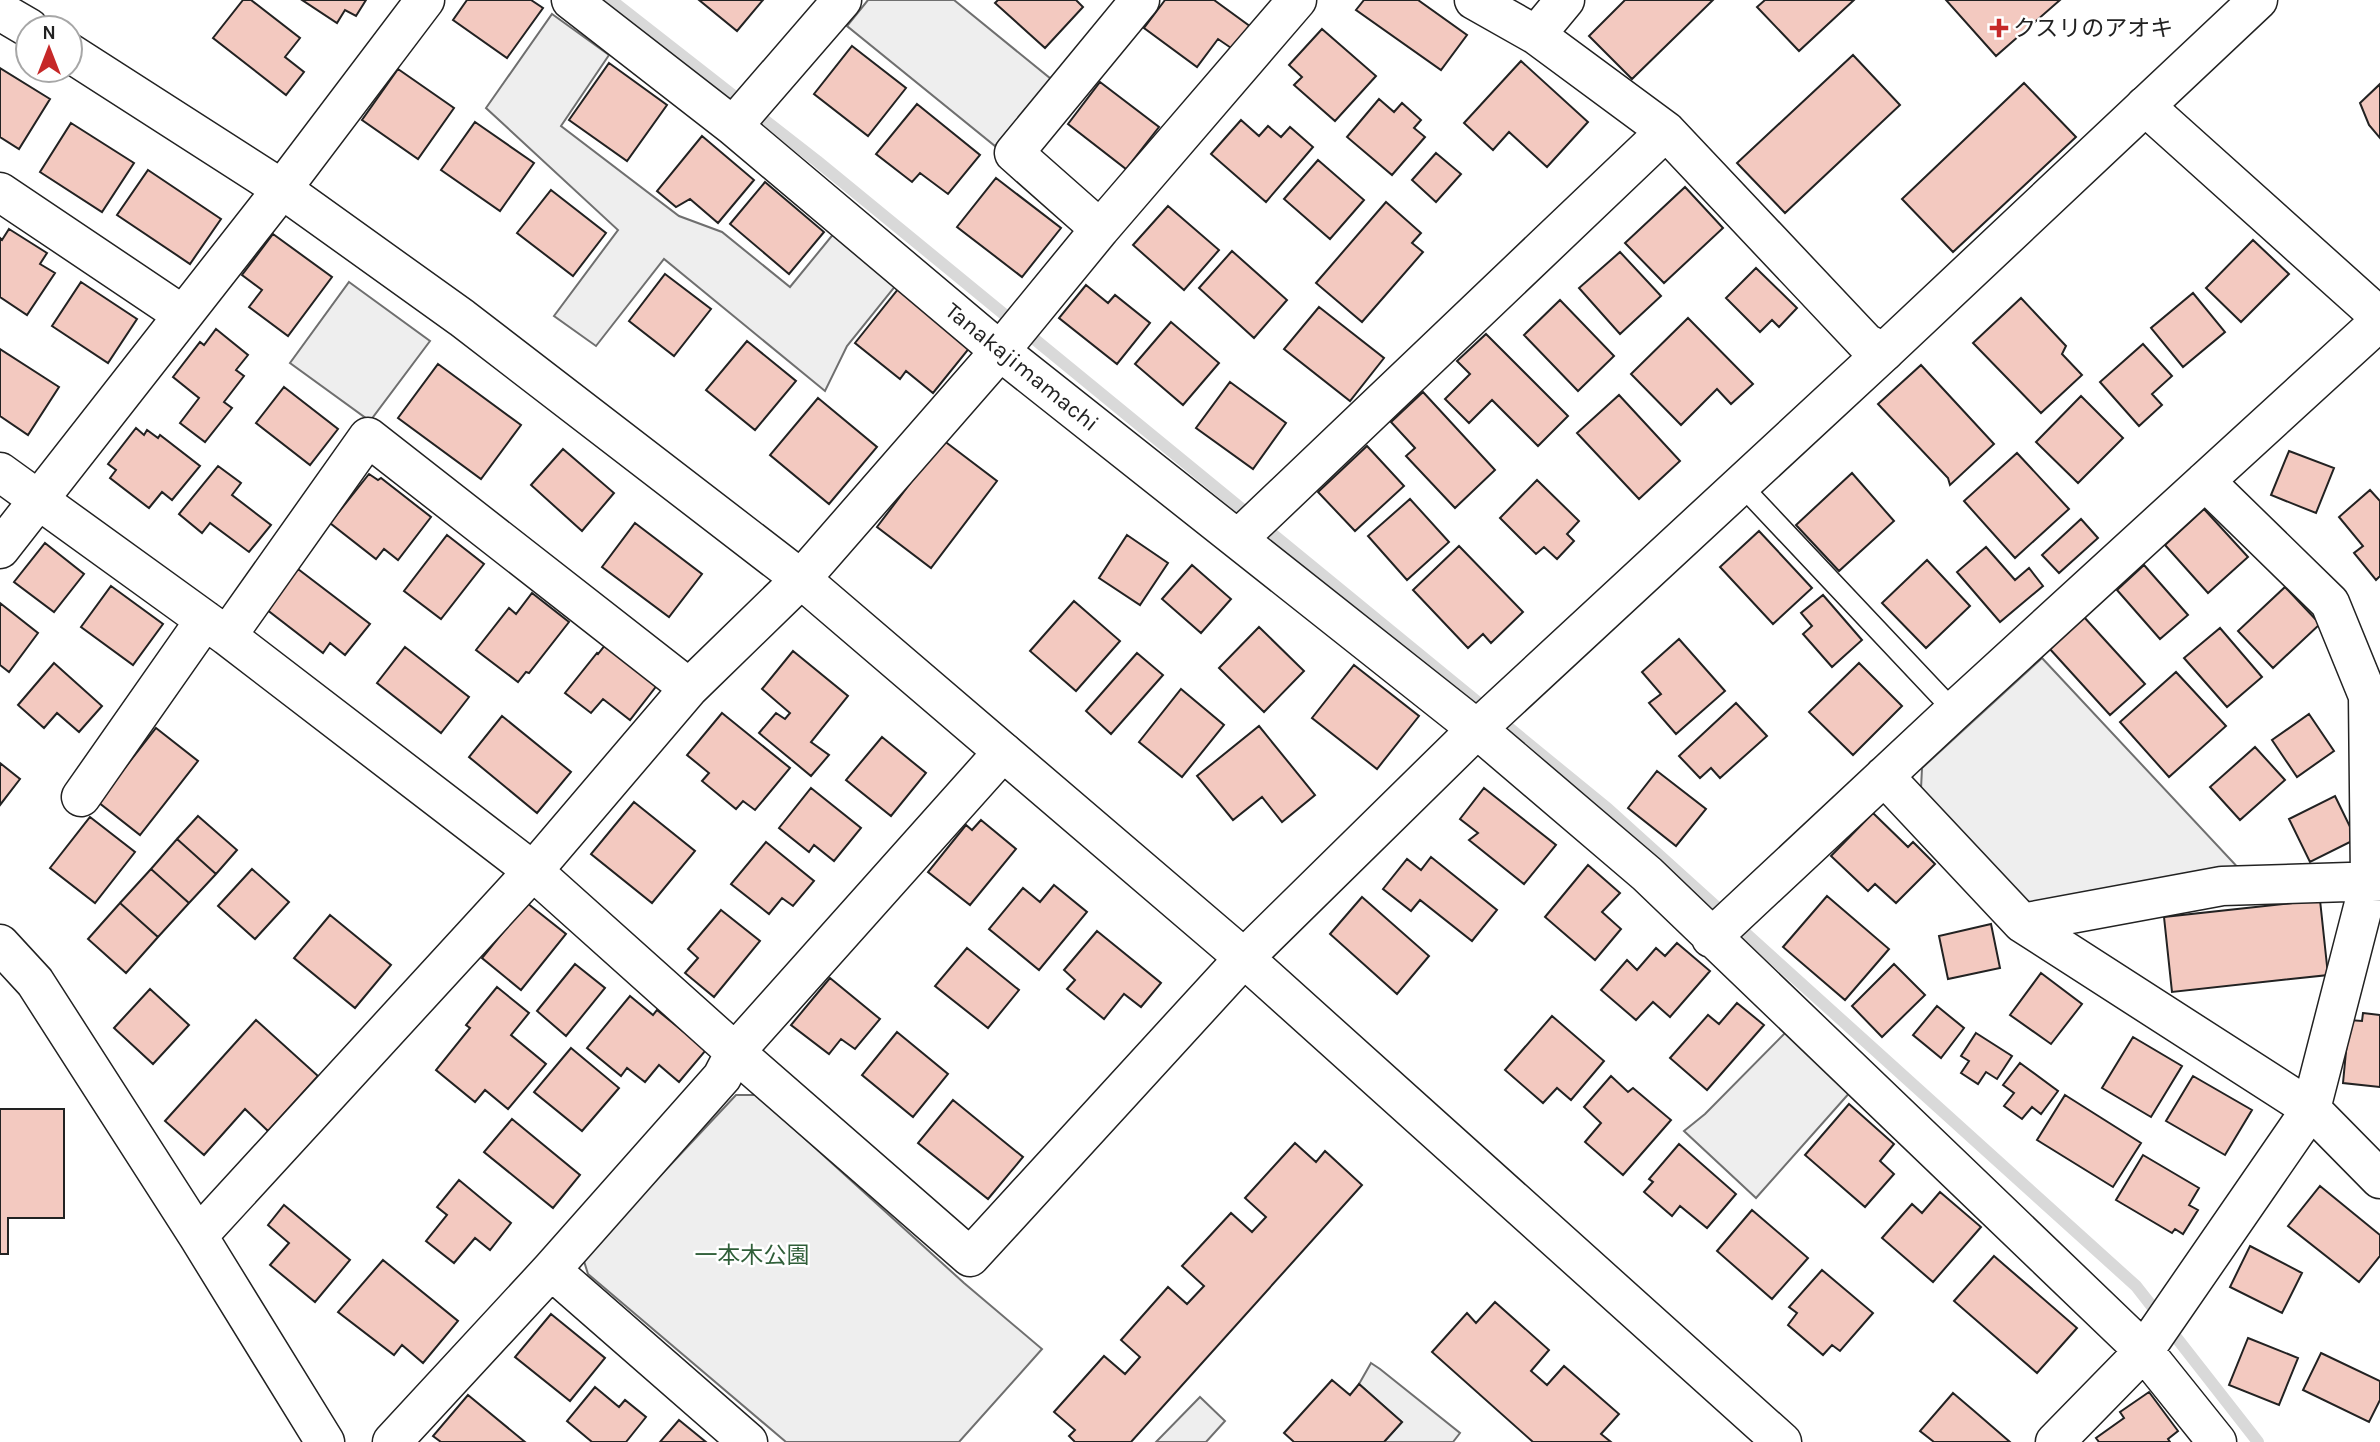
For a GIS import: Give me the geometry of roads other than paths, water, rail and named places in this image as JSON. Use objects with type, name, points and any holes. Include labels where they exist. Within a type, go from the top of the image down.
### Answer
[{"type":"street","points":[[0,549],[282,189],[425,0]]},
{"type":"street","name":"Tanakajimamachi","points":[[571,0],[733,126],[1000,351],[1478,729],[1647,874],[2144,1351],[2217,1442]]},
{"type":"street","points":[[733,126],[842,0]]},
{"type":"street","points":[[1100,229],[1014,153],[1140,0]]},
{"type":"street","points":[[198,1236],[533,871],[689,688],[800,579],[1000,351],[1100,229],[1297,0]]},
{"type":"street","points":[[1474,0],[1536,35],[1666,131],[1866,344],[1884,352]]},
{"type":"street","points":[[1536,35],[1565,0]]},
{"type":"street","points":[[0,472],[216,628],[533,871],[970,1257],[1244,958],[1478,729],[2259,0]]},
{"type":"street","points":[[84,62],[282,189],[462,318],[800,579],[1244,958],[1782,1442]]},
{"type":"street","points":[[1711,938],[2380,319],[2145,106]]},
{"type":"street","points":[[1239,538],[1666,131]]},
{"type":"street","points":[[0,192],[183,314]]},
{"type":"street","points":[[81,797],[368,437],[689,688]]},
{"type":"street","points":[[2055,1442],[2144,1351],[2311,1109],[2375,880],[2368,696],[2330,603],[2205,481]]},
{"type":"street","points":[[392,1442],[551,1270],[722,1077],[735,1052],[1003,751]]},
{"type":"street","points":[[1884,776],[2022,923],[2311,1109],[2380,1179]]},
{"type":"street","points":[[2022,923],[2222,886],[2375,880]]},
{"type":"street","points":[[0,944],[35,982],[198,1236],[325,1442]]},
{"type":"street","points":[[551,1270],[748,1442]]},
{"type":"lane","points":[[1741,485],[1954,711]]},
{"type":"waterway","points":[[611,0],[817,161],[1608,809],[2136,1286],[2258,1442]]},
{"type":"place","name":"クスリのアオキ","points":[[1999,28]]},
{"type":"park label","name":"一本木公園","points":[[752,1255]]}]
